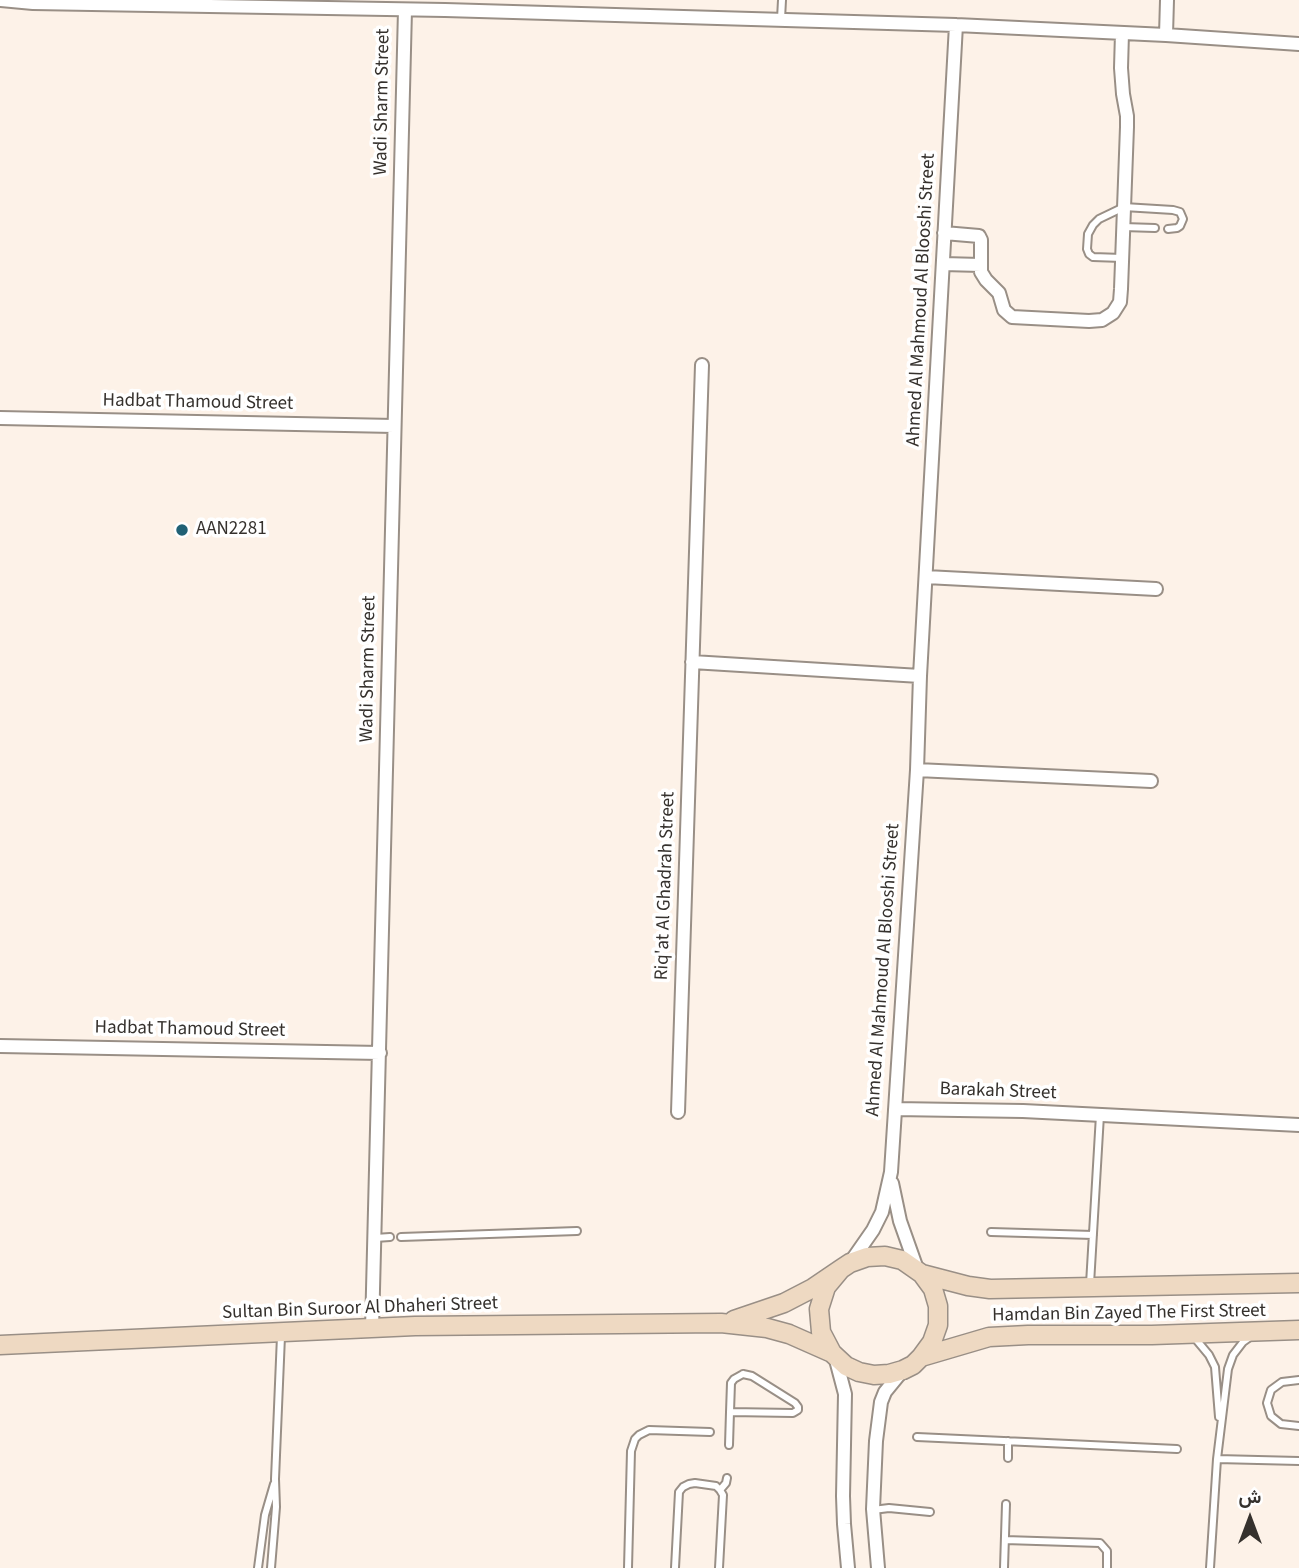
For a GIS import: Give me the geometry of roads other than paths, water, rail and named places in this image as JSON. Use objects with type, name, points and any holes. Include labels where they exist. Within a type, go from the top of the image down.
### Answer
[{"type":"main road","points":[[884,1256],[902,1260],[919,1271],[933,1289],[938,1307],[938,1325],[932,1342],[922,1357],[903,1370],[889,1374],[874,1375],[846,1366],[833,1354],[821,1332],[819,1309],[826,1287],[845,1266],[867,1257],[884,1256]]},
{"type":"main road","name":"Sultan Bin Suroor Al Dhaheri Street","points":[[721,1323],[784,1303],[813,1288],[845,1266]]},
{"type":"main road","name":"Hamdan Bin Zayed The First Street","points":[[919,1271],[968,1286],[990,1289],[1299,1283]]},
{"type":"main road","name":"Sultan Bin Suroor Al Dhaheri Street","points":[[0,1345],[415,1326],[721,1323],[744,1324],[778,1331],[833,1354]]},
{"type":"main road","name":"Hamdan Bin Zayed The First Street","points":[[922,1357],[989,1337],[1299,1331]]},
{"type":"street","points":[[1,0],[33,3],[125,2],[956,25],[1299,44]]},
{"type":"street","points":[[1166,35],[1167,0]]},
{"type":"street","name":"Wadi Sharm Street","points":[[372,1329],[405,10]]},
{"type":"street","name":"Ahmed Al Mahmoud Al Blooshi Street","points":[[845,1266],[873,1230],[882,1212],[891,1172],[917,770],[956,25]]},
{"type":"street","points":[[944,233],[979,236],[983,276],[995,287],[1004,310],[1012,317],[1089,321],[1102,320],[1113,313],[1120,302],[1127,121],[1122,94],[1122,33]]},
{"type":"street","points":[[943,264],[981,265]]},
{"type":"street","name":"Riq'at Al Ghadrah Street","points":[[678,1112],[702,365]]},
{"type":"street","name":"Hadbat Thamoud Street","points":[[0,418],[394,426]]},
{"type":"street","points":[[926,577],[1156,589]]},
{"type":"street","points":[[692,662],[920,676]]},
{"type":"street","points":[[917,770],[1151,781]]},
{"type":"street","name":"Hadbat Thamoud Street","points":[[0,1046],[380,1053]]},
{"type":"street","name":"Barakah Street","points":[[895,1109],[1023,1111],[1299,1125]]},
{"type":"street","name":"Ahmed Al Mahmoud Al Blooshi Street","points":[[891,1172],[900,1221],[919,1271]]},
{"type":"street","points":[[833,1354],[841,1373],[845,1394],[843,1496],[848,1568]]},
{"type":"street","points":[[878,1568],[873,1510],[876,1441],[881,1402],[890,1384],[903,1370]]},
{"type":"lane","points":[[781,20],[782,0]]},
{"type":"lane","points":[[1122,258],[1093,257],[1089,254],[1088,234],[1099,219],[1124,207],[1180,212],[1183,219],[1180,226],[1168,229]]},
{"type":"lane","points":[[1123,227],[1155,228]]},
{"type":"lane","points":[[1090,1286],[1100,1115]]},
{"type":"lane","points":[[401,1237],[577,1231]]},
{"type":"lane","points":[[991,1233],[1093,1235]]},
{"type":"lane","points":[[375,1238],[390,1237]]},
{"type":"lane","points":[[271,1568],[276,1507],[281,1332]]},
{"type":"lane","points":[[1210,1568],[1220,1422],[1230,1362],[1238,1348],[1257,1332]]},
{"type":"lane","points":[[1191,1334],[1209,1355],[1214,1367],[1220,1422]]},
{"type":"lane","points":[[729,1445],[730,1412],[731,1383],[743,1374],[756,1379],[799,1407],[793,1413],[730,1412]]},
{"type":"lane","points":[[1299,1380],[1282,1382],[1271,1390],[1267,1403],[1271,1416],[1280,1424],[1299,1426]]},
{"type":"lane","points":[[628,1568],[631,1451],[635,1439],[649,1430],[710,1433]]},
{"type":"lane","points":[[917,1437],[1177,1448]]},
{"type":"lane","points":[[1008,1458],[1009,1441]]},
{"type":"lane","points":[[1217,1459],[1299,1461]]},
{"type":"lane","points":[[720,1490],[727,1478]]},
{"type":"lane","points":[[258,1568],[265,1515],[275,1479]]},
{"type":"lane","points":[[675,1568],[679,1492],[688,1484],[695,1483],[716,1486],[723,1495],[719,1568]]},
{"type":"lane","points":[[1004,1568],[1006,1504]]},
{"type":"lane","points":[[873,1510],[889,1508],[930,1512]]},
{"type":"lane","points":[[1005,1540],[1100,1544],[1107,1550],[1107,1568]]},
{"type":"place","name":"AAN2281","points":[[182,530]]}]
